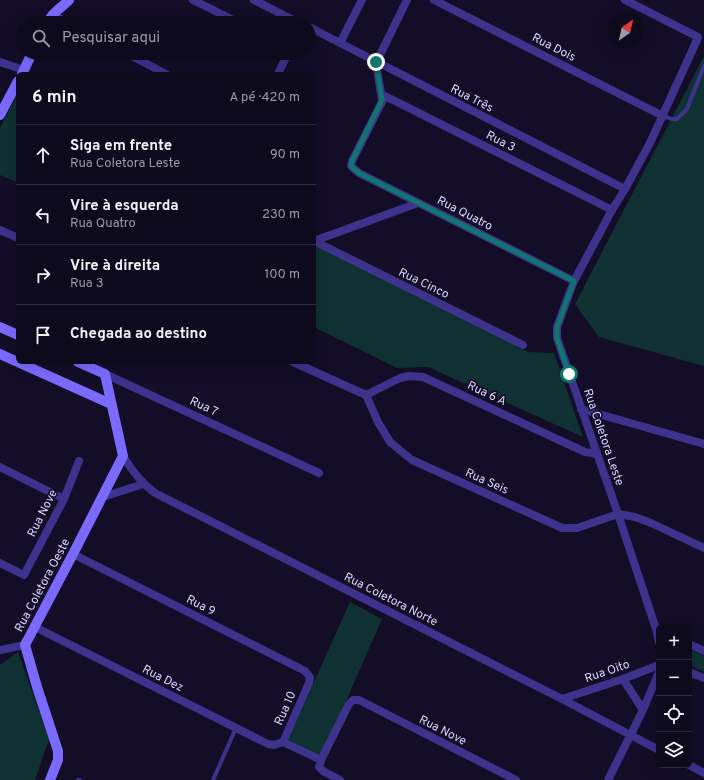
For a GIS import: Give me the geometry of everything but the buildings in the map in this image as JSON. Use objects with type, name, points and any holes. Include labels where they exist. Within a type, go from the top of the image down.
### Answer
[{"type":"street","points":[[52,16],[69,0]]},
{"type":"street","points":[[193,0],[225,16]]},
{"type":"street","points":[[254,0],[285,16]]},
{"type":"street","points":[[340,43],[362,0]]},
{"type":"street","points":[[382,100],[376,62],[408,0]]},
{"type":"street","name":"Rua Dois","points":[[434,0],[663,116]]},
{"type":"street","name":"Rua Coletora Leste","points":[[625,0],[698,37],[663,116],[625,189],[574,281],[557,327],[557,338],[656,626]]},
{"type":"street","name":"Rua Três","points":[[316,31],[625,189]]},
{"type":"street","points":[[0,62],[23,72],[29,60]]},
{"type":"street","points":[[139,60],[162,72]]},
{"type":"street","points":[[279,72],[285,60]]},
{"type":"street","points":[[0,115],[16,89]]},
{"type":"street","name":"Rua 3","points":[[382,100],[385,96],[612,210]]},
{"type":"street","name":"Rua Quatro","points":[[382,100],[352,161],[351,166],[359,173],[574,281]]},
{"type":"street","name":"Rua Cinco","points":[[316,240],[418,202]]},
{"type":"street","points":[[0,230],[16,237]]},
{"type":"street","name":"Rua Cinco","points":[[316,242],[523,345]]},
{"type":"street","points":[[0,327],[16,334]]},
{"type":"street","points":[[0,354],[16,361]]},
{"type":"street","points":[[22,364],[111,404]]},
{"type":"street","name":"Rua 7","points":[[82,364],[319,473]]},
{"type":"street","points":[[297,364],[366,395]]},
{"type":"street","points":[[105,374],[123,456]]},
{"type":"street","name":"Rua 6 A","points":[[366,395],[400,378],[409,376],[423,377],[585,452],[597,454]]},
{"type":"street","name":"Rua Seis","points":[[366,395],[378,422],[390,442],[412,460],[562,528],[577,528],[618,514]]},
{"type":"street","points":[[582,410],[704,444]]},
{"type":"street","name":"Rua Coletora Norte","points":[[123,456],[131,470],[143,484],[155,493],[562,699],[656,748]]},
{"type":"street","name":"Rua Coletora Oeste","points":[[50,780],[58,760],[58,751],[25,645],[123,456]]},
{"type":"street","name":"Rua Nove","points":[[0,563],[24,575],[64,498],[79,461]]},
{"type":"street","points":[[0,467],[64,498]]},
{"type":"street","points":[[103,497],[143,484]]},
{"type":"street","points":[[618,514],[635,517],[651,523],[704,548]]},
{"type":"street","name":"Rua 9","points":[[73,554],[305,671],[310,677],[309,683]]},
{"type":"street","name":"Rua Dez","points":[[35,627],[268,744],[274,745],[283,742]]},
{"type":"street","points":[[0,650],[25,645]]},
{"type":"street","points":[[692,645],[704,651]]},
{"type":"street","name":"Rua Oito","points":[[562,699],[623,680],[656,666]]},
{"type":"street","points":[[692,673],[704,678]]},
{"type":"street","points":[[608,780],[643,710],[656,679]]},
{"type":"street","points":[[623,680],[643,710]]},
{"type":"street","name":"Rua 10","points":[[283,742],[309,683]]},
{"type":"street","name":"Rua Nove","points":[[321,760],[348,704],[353,700],[359,700],[516,780]]},
{"type":"street","points":[[283,742],[321,760],[319,767],[340,780]]},
{"type":"street","points":[[692,767],[704,773]]},
{"type":"lane","points":[[663,116],[677,119],[687,109],[704,66]]},
{"type":"lane","points":[[213,780],[236,728]]},
{"type":"green space","points":[[704,56],[704,366],[599,337],[575,304]]},
{"type":"green space","points":[[16,97],[16,182],[0,175],[0,128]]},
{"type":"green space","points":[[316,243],[528,352],[554,353],[583,437],[428,367],[397,368],[316,328]]},
{"type":"green space","points":[[350,602],[382,619],[321,758],[287,742]]},
{"type":"green space","points":[[692,650],[704,656],[704,672],[692,666]]},
{"type":"green space","points":[[18,652],[49,739],[35,780],[0,780],[0,665]]},
{"type":"route","points":[[376,62],[382,100],[352,161],[351,166],[359,173],[574,281],[557,327],[557,338],[569,374]]}]
